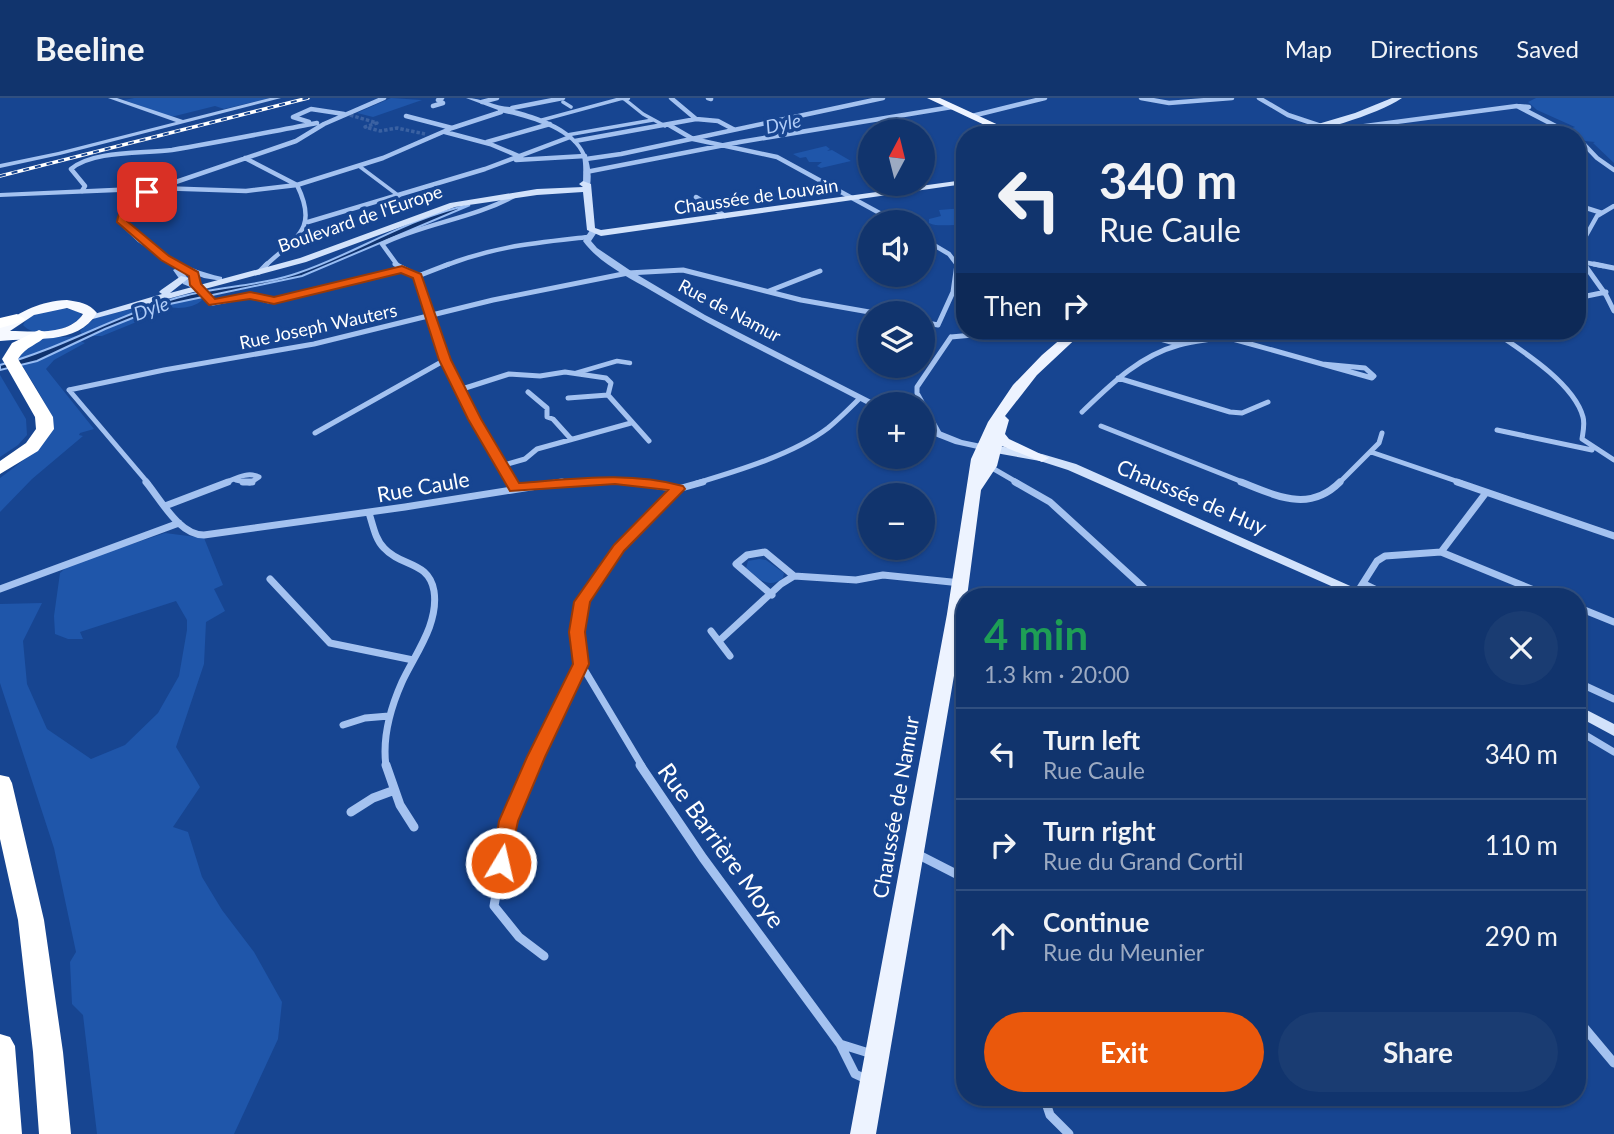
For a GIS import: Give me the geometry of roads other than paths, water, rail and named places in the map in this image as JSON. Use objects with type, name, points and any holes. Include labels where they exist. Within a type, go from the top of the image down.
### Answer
[{"type":"highway","name":"Boulevard de l'Europe","points":[[0,337],[29,312],[51,306],[86,312]]},
{"type":"highway","name":"Boulevard de l'Europe","points":[[10,326],[38,335],[70,330],[86,312]]},
{"type":"highway","points":[[8,367],[18,346],[38,335]]},
{"type":"highway","points":[[0,461],[24,446],[35,428],[8,367]]},
{"type":"highway","points":[[0,469],[32,447],[45,429],[44,417],[8,367]]},
{"type":"highway","points":[[0,783],[31,920],[48,1052],[55,1134]]},
{"type":"highway","points":[[0,1046],[6,1134]]},
{"type":"main road","points":[[932,98],[995,126]]},
{"type":"main road","points":[[1322,126],[1398,98]]},
{"type":"main road","name":"Chaussée de Louvain","points":[[591,234],[956,183]]},
{"type":"main road","points":[[587,186],[591,234]]},
{"type":"main road","name":"Boulevard de l'Europe","points":[[86,312],[292,263],[437,209],[487,204],[515,195],[587,186]]},
{"type":"main road","name":"Boulevard de l'Europe","points":[[86,312],[219,279],[238,277]]},
{"type":"main road","points":[[164,292],[184,278]]},
{"type":"main road","points":[[989,451],[1004,409],[1039,364],[1067,340]]},
{"type":"main road","points":[[989,451],[1004,442],[1042,457]]},
{"type":"main road","name":"Chaussée de Namur","points":[[960,588],[975,488],[989,451]]},
{"type":"main road","name":"Chaussée de Huy","points":[[1042,457],[1072,467],[1355,588]]},
{"type":"main road","name":"Chaussée de Namur","points":[[863,1134],[956,611]]},
{"type":"main road","points":[[1586,715],[1614,731]]},
{"type":"street","points":[[111,98],[181,121]]},
{"type":"street","points":[[0,166],[58,154],[278,98]]},
{"type":"street","points":[[158,188],[296,141],[324,124],[384,98]]},
{"type":"street","points":[[433,106],[443,103],[438,100],[442,98]]},
{"type":"street","points":[[469,98],[502,110],[560,99],[573,108]]},
{"type":"street","points":[[482,102],[497,98]]},
{"type":"street","points":[[623,98],[633,108],[653,120],[696,139],[777,157],[875,210]]},
{"type":"street","points":[[542,120],[573,108],[628,98]]},
{"type":"street","points":[[671,98],[696,120]]},
{"type":"street","points":[[586,165],[733,129],[883,98]]},
{"type":"street","points":[[972,116],[1045,98]]},
{"type":"street","points":[[1141,98],[1169,103],[1232,98]]},
{"type":"street","points":[[1259,98],[1289,115],[1316,126]]},
{"type":"street","points":[[1515,99],[1558,126]]},
{"type":"street","points":[[1524,106],[1528,99]]},
{"type":"street","points":[[1368,126],[1524,106]]},
{"type":"street","points":[[513,160],[586,165],[952,107]]},
{"type":"street","points":[[324,124],[293,117],[307,110],[323,108],[345,114]]},
{"type":"street","points":[[0,195],[158,188],[235,191],[297,185],[359,166],[502,110]]},
{"type":"street","points":[[512,110],[542,120],[570,138],[586,165],[587,186]]},
{"type":"street","points":[[406,116],[452,128]]},
{"type":"street","points":[[570,138],[653,120]]},
{"type":"street","points":[[308,222],[513,160],[557,139],[696,120],[719,121],[733,129]]},
{"type":"street","points":[[1391,126],[1401,122]]},
{"type":"street","points":[[82,191],[85,186],[71,173],[71,168],[82,162],[169,150],[317,123]]},
{"type":"street","points":[[484,142],[550,124]]},
{"type":"street","points":[[444,132],[484,142],[521,157]]},
{"type":"street","points":[[1586,147],[1614,170]]},
{"type":"street","points":[[244,158],[297,185],[306,198],[308,222],[298,238],[259,272]]},
{"type":"street","points":[[359,166],[399,196]]},
{"type":"street","points":[[158,188],[154,195],[131,204],[123,213],[122,222],[199,284],[212,301],[250,296],[274,300],[402,269]]},
{"type":"street","points":[[696,197],[724,216]]},
{"type":"street","points":[[487,204],[473,215],[417,228],[382,244],[396,265],[418,276],[480,252],[591,234]]},
{"type":"street","points":[[1586,232],[1597,216],[1614,206]]},
{"type":"street","points":[[1586,208],[1602,213]]},
{"type":"street","name":"Rue de Namur","points":[[591,234],[587,241],[594,250],[628,273],[702,317],[858,397]]},
{"type":"street","points":[[935,246],[955,258],[956,264]]},
{"type":"street","points":[[281,253],[292,263]]},
{"type":"street","points":[[167,259],[184,278],[199,284]]},
{"type":"street","points":[[1586,263],[1614,268]]},
{"type":"street","points":[[1586,266],[1606,292],[1614,311]]},
{"type":"street","name":"Rue Joseph Wauters","points":[[179,523],[69,390],[164,370],[314,344],[552,287],[628,273],[683,270],[858,310]]},
{"type":"street","points":[[768,291],[820,271]]},
{"type":"street","points":[[418,276],[445,360],[459,390],[515,488]]},
{"type":"street","points":[[938,325],[956,282]]},
{"type":"street","points":[[1586,296],[1606,292]]},
{"type":"street","points":[[935,324],[951,337],[956,337]]},
{"type":"street","points":[[940,435],[917,393],[917,387],[951,337]]},
{"type":"street","points":[[1165,340],[1180,344]]},
{"type":"street","points":[[1082,412],[1146,355],[1180,344],[1213,340]]},
{"type":"street","points":[[1236,340],[1321,364],[1372,378],[1374,376],[1371,370],[1357,366],[1321,364]]},
{"type":"street","points":[[1505,340],[1552,375],[1583,419],[1583,439],[1614,460]]},
{"type":"street","points":[[315,433],[445,360]]},
{"type":"street","points":[[576,373],[617,361],[630,363]]},
{"type":"street","points":[[459,390],[509,374],[540,376],[561,372],[609,380],[611,383],[608,396]]},
{"type":"street","points":[[1118,378],[1230,412],[1242,413],[1268,402]]},
{"type":"street","name":"Rue Joseph Wauters","points":[[76,398],[95,386]]},
{"type":"street","points":[[528,392],[547,408],[547,416],[571,439]]},
{"type":"street","points":[[568,398],[608,396]]},
{"type":"street","points":[[608,396],[649,441]]},
{"type":"street","points":[[544,956],[519,937],[494,906],[509,821],[536,757],[581,664],[577,632],[582,602],[619,548],[678,489],[738,471],[779,454],[827,429],[858,400]]},
{"type":"street","points":[[504,465],[525,459],[537,449],[631,423]]},
{"type":"street","points":[[1101,426],[1272,494],[1302,500],[1326,496],[1371,452],[1379,443],[1382,433]]},
{"type":"street","points":[[1497,429],[1598,451]]},
{"type":"street","points":[[935,433],[989,451],[1050,502],[1144,588]]},
{"type":"street","points":[[1371,452],[1435,473],[1485,494],[1614,536]]},
{"type":"street","points":[[165,506],[236,480]]},
{"type":"street","name":"Rue Caule","points":[[179,523],[188,533],[198,536],[369,513],[515,488],[615,480],[658,484],[678,489]]},
{"type":"street","points":[[1441,552],[1485,494]]},
{"type":"street","points":[[369,513],[384,548],[423,567],[433,586],[433,615],[389,716],[383,752],[392,791],[414,827]]},
{"type":"street","points":[[0,589],[179,523]]},
{"type":"street","points":[[772,595],[736,564],[747,555],[765,552],[794,576]]},
{"type":"street","points":[[1366,588],[1377,561],[1385,556],[1441,552],[1529,588]]},
{"type":"street","points":[[719,641],[781,584],[794,576],[856,580],[883,575],[961,583]]},
{"type":"street","points":[[270,579],[330,643],[413,660]]},
{"type":"street","points":[[1586,611],[1614,622]]},
{"type":"street","points":[[711,631],[730,656]]},
{"type":"street","name":"Rue Barrière Moye","points":[[581,664],[611,720],[652,785],[840,1044],[855,1074],[873,1082]]},
{"type":"street","points":[[1586,686],[1614,699]]},
{"type":"street","points":[[343,725],[365,718],[389,716]]},
{"type":"street","points":[[1586,735],[1614,752]]},
{"type":"street","points":[[351,812],[373,798],[392,791]]},
{"type":"street","points":[[913,853],[956,874]]},
{"type":"street","points":[[1586,1030],[1614,1063]]},
{"type":"street","points":[[840,1044],[877,1055]]},
{"type":"street","points":[[1047,1106],[1050,1115],[1069,1134]]},
{"type":"water","name":"Dyle","points":[[470,205],[302,276],[165,305],[37,361],[0,370],[0,365],[151,306],[204,291],[283,278],[425,218]]},
{"type":"tunnel","points":[[350,115],[377,123],[365,127],[380,131],[397,128],[425,134]]},
{"type":"railway","points":[[0,176],[308,98]]}]
